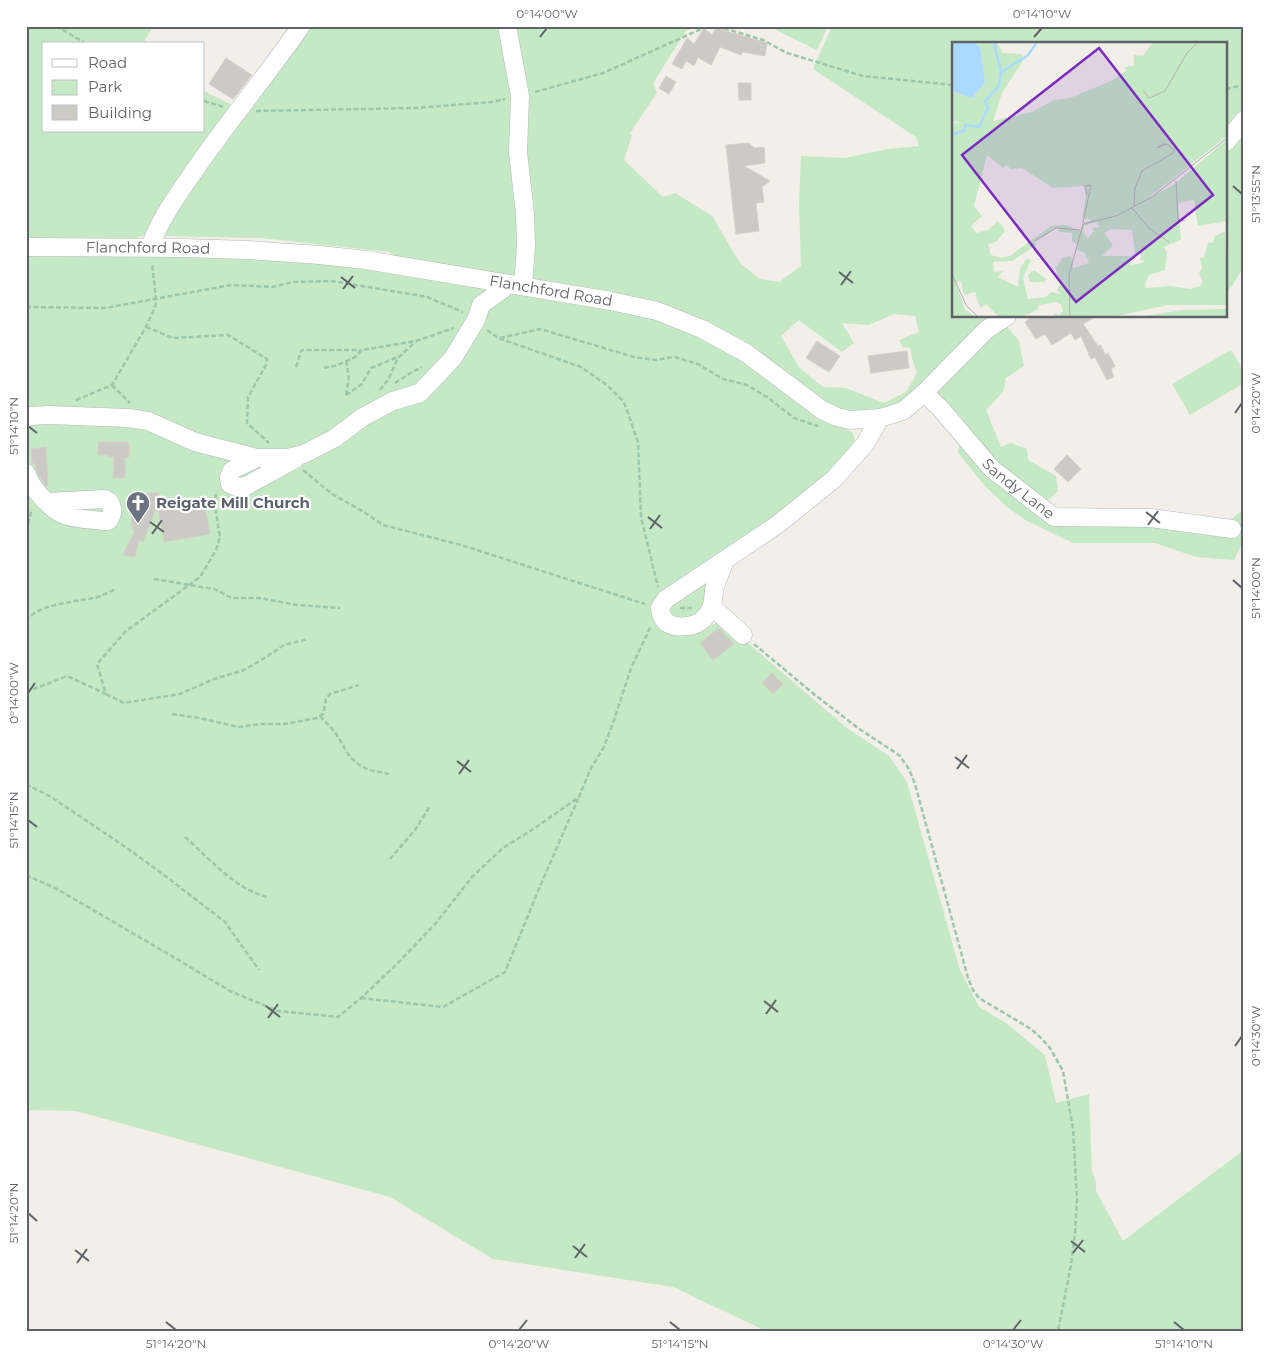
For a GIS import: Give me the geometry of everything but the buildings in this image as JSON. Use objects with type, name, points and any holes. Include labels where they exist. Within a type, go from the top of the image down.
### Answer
[{"type":"street","points":[[150,247],[154,234],[206,153],[301,26]]},
{"type":"street","points":[[256,458],[232,470],[228,481],[234,486],[242,487],[335,438],[363,417],[393,401],[420,393],[454,358],[477,316],[516,285],[526,246],[525,214],[518,152],[520,96],[507,26]]},
{"type":"street","points":[[1228,140],[1244,120]]},
{"type":"street","name":"Flanchford Road","points":[[26,246],[150,247],[248,250],[320,255],[366,260],[657,311],[702,329],[746,353],[822,410],[837,417],[850,420],[880,418],[903,411],[924,393],[986,330],[1004,318]]},
{"type":"street","points":[[473,279],[477,316]]},
{"type":"street","name":"Sandy Lane","points":[[924,393],[940,408],[992,468],[1054,517],[1151,518],[1232,529]]},
{"type":"street","points":[[26,418],[49,415],[128,418],[148,421],[195,442],[256,458],[294,458]]},
{"type":"street","points":[[725,560],[716,584],[711,608],[699,623],[688,627],[669,624],[660,615],[661,606],[672,595],[777,525],[834,479],[865,444],[880,418]]},
{"type":"street","points":[[26,474],[32,487],[43,498]]},
{"type":"street","points":[[711,608],[743,635]]},
{"type":"path","points":[[56,26],[84,42]]},
{"type":"path","points":[[205,101],[238,111],[415,108],[492,102],[604,73],[708,26]]},
{"type":"path","points":[[717,26],[764,40],[787,54],[863,76],[952,85]]},
{"type":"path","points":[[1228,89],[1244,85]]},
{"type":"path","points":[[49,415],[61,406],[112,385],[146,327],[154,307],[156,299],[150,247]]},
{"type":"path","points":[[26,307],[105,308],[230,285],[272,287],[293,282],[332,281],[427,298],[477,316],[498,338],[581,367],[607,385],[624,402],[638,442],[641,517],[661,606],[632,668],[603,749],[591,768],[505,972],[443,1007],[361,998]]},
{"type":"path","points":[[296,367],[300,351],[350,352],[416,341],[477,316]]},
{"type":"path","points":[[146,327],[173,338],[228,335],[267,359],[266,366],[248,396],[247,423],[294,458],[332,494],[383,525],[461,545],[661,606],[711,608]]},
{"type":"path","points":[[498,338],[540,329],[634,357],[655,360],[674,357],[698,364],[722,379],[747,385],[767,397],[794,418],[824,427]]},
{"type":"path","points":[[376,395],[388,380],[400,356],[416,341]]},
{"type":"path","points":[[324,368],[346,360],[362,350]]},
{"type":"path","points":[[346,360],[349,377],[346,395],[362,384],[371,368],[400,356]]},
{"type":"path","points":[[106,694],[97,664],[126,631],[200,577],[216,550],[220,537],[215,493],[223,479],[232,470]]},
{"type":"path","points":[[26,531],[32,508],[43,498]]},
{"type":"path","points":[[154,579],[214,590],[232,598],[259,598],[297,605],[340,608]]},
{"type":"path","points":[[26,621],[30,615],[60,604],[96,598],[116,589]]},
{"type":"path","points":[[26,613],[30,615]]},
{"type":"path","points":[[743,635],[814,695],[858,728],[899,755],[915,784],[968,978],[973,990],[979,998],[989,1005],[1032,1029],[1050,1048],[1062,1071],[1073,1129],[1076,1199],[1075,1234],[1071,1265],[1058,1331]]},
{"type":"path","points":[[26,692],[67,676],[124,703],[180,694],[214,679],[244,670],[263,660],[284,645],[308,639]]},
{"type":"path","points":[[172,714],[239,727],[258,724],[285,724],[320,716],[323,714],[326,699],[330,694],[360,684]]},
{"type":"path","points":[[320,716],[341,741],[350,758],[369,770],[389,774]]},
{"type":"path","points":[[26,784],[51,798],[127,848],[225,922],[259,970]]},
{"type":"path","points":[[26,875],[65,894],[230,991],[278,1012],[338,1017],[397,964],[436,923],[472,877],[504,848],[579,797]]},
{"type":"path","points":[[390,860],[416,830],[430,806]]},
{"type":"path","points":[[185,837],[243,888],[257,895],[270,897]]},
{"type":"green space","points":[[26,26],[153,26],[144,42],[42,42],[42,132],[205,132],[205,92],[238,108],[296,26],[697,26],[686,31],[653,83],[657,93],[630,133],[632,135],[624,160],[663,197],[675,193],[712,216],[740,263],[760,279],[779,282],[801,266],[799,202],[801,156],[844,158],[888,149],[919,146],[916,137],[813,69],[832,26],[1244,26],[1244,266],[1228,290],[1228,42],[952,42],[952,318],[1003,318],[1001,320],[1019,341],[1024,366],[1006,378],[1003,392],[986,410],[1001,447],[1011,443],[1027,449],[1028,460],[1056,476],[1058,491],[1038,510],[1233,535],[1231,519],[1244,509],[1244,545],[1240,547],[1234,560],[1196,557],[1155,543],[1073,543],[1027,521],[1007,507],[985,486],[958,453],[962,418],[939,396],[845,427],[852,432],[861,454],[835,486],[731,566],[714,615],[691,634],[695,635],[721,620],[847,728],[889,756],[907,782],[960,970],[979,1007],[1006,1023],[1045,1055],[1056,1103],[1089,1094],[1092,1172],[1096,1182],[1096,1191],[1123,1241],[1244,1150],[1244,1331],[766,1331],[673,1287],[493,1259],[390,1197],[76,1111],[26,1110],[26,255],[194,256],[340,264],[420,275],[389,252],[261,238],[165,236],[165,234],[145,235],[130,240],[26,239]],"holes":[[[894,314],[915,316],[919,332],[899,340],[903,347],[910,348],[917,373],[906,392],[884,403],[846,388],[824,387],[819,384],[799,367],[781,336],[799,320],[842,352],[854,343],[842,323],[869,325]]]},
{"type":"green space","points":[[768,26],[828,26],[817,50]]},
{"type":"green space","points":[[1231,350],[1244,372],[1244,383],[1190,415],[1172,384]]},
{"type":"place","name":"Reigate Mill Church","points":[[138,524]]}]
